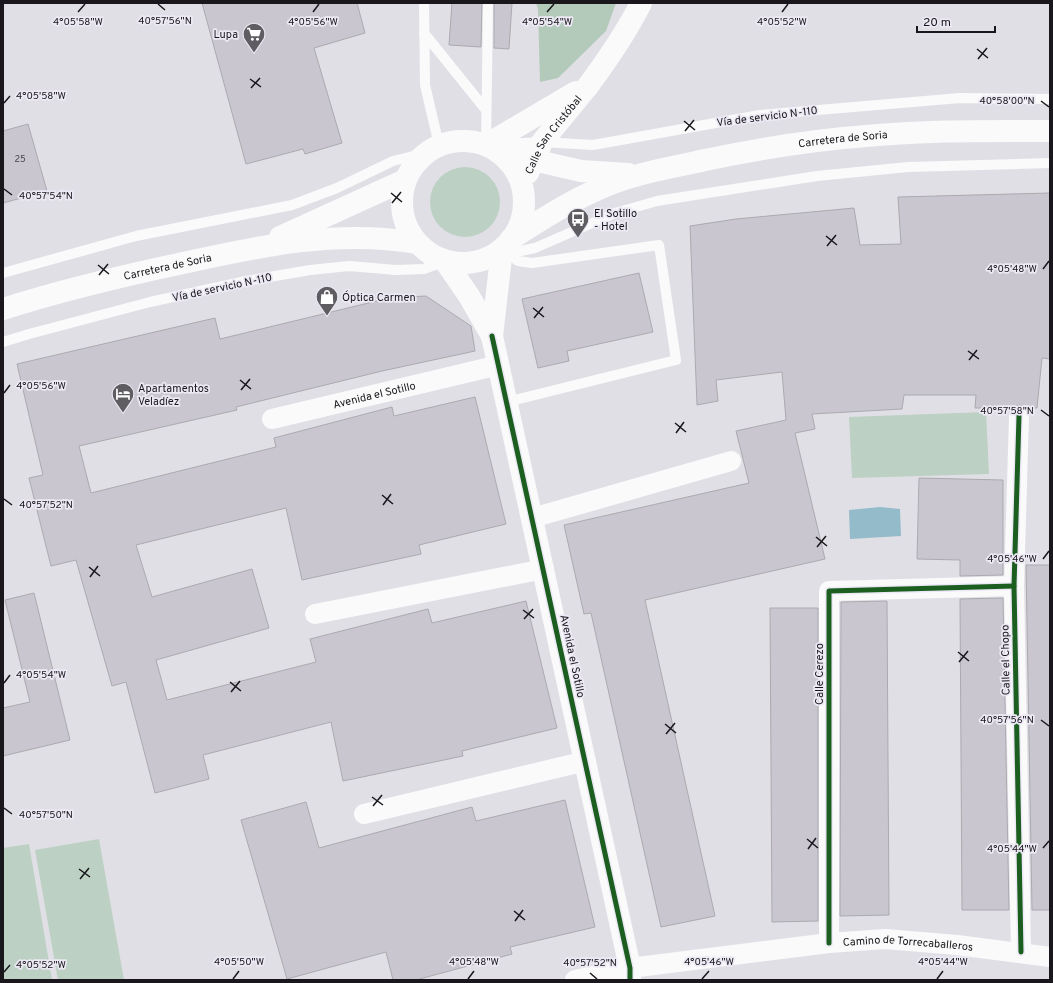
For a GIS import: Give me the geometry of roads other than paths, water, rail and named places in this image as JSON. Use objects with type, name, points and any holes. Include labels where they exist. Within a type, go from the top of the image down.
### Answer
[{"type":"main road","name":"Calle San Cristóbal","points":[[522,186],[538,151],[612,53],[629,27],[640,3]]},
{"type":"main road","name":"Calle San Cristóbal","points":[[492,148],[588,86]]},
{"type":"main road","name":"Carretera de Soria","points":[[506,244],[546,216],[604,186],[639,174],[764,148],[813,141],[914,133],[1050,131]]},
{"type":"main road","points":[[455,141],[472,141],[492,148],[508,162],[516,173],[522,186],[524,200],[518,228],[506,244],[490,257],[476,262],[462,263],[445,261],[430,254],[417,243],[408,229],[402,213],[401,197],[405,180],[413,165],[432,149],[455,141]]},
{"type":"main road","name":"Carretera de Soria","points":[[492,148],[538,151],[581,171],[639,174]]},
{"type":"main road","name":"Carretera de Soria","points":[[262,245],[405,180]]},
{"type":"main road","name":"Carretera de Soria","points":[[3,308],[58,291],[143,270],[262,245],[321,238],[392,239],[417,243]]},
{"type":"main road","name":"Avenida el Sotillo","points":[[492,336],[506,244]]},
{"type":"main road","name":"Avenida el Sotillo","points":[[445,261],[469,296],[492,336],[586,761],[630,974]]},
{"type":"street","name":"Avenida el Sotillo","points":[[272,419],[499,365]]},
{"type":"street","name":"Calle el Chopo","points":[[1019,416],[1014,586],[1021,952]]},
{"type":"street","points":[[532,518],[731,461]]},
{"type":"street","points":[[315,614],[544,569]]},
{"type":"street","name":"Calle Cerezo","points":[[828,943],[829,591],[1014,586]]},
{"type":"street","points":[[364,814],[586,761]]},
{"type":"street","name":"Camino de Torrecaballeros","points":[[575,980],[630,974],[828,943],[885,939],[1021,952],[1050,957]]},
{"type":"lane","points":[[3,273],[136,236],[292,205],[337,188],[393,162],[432,149],[425,86],[424,3]]},
{"type":"lane","points":[[488,3],[486,110],[492,148]]},
{"type":"lane","points":[[424,33],[486,110]]},
{"type":"lane","name":"Vía de servicio N-110","points":[[538,151],[593,144],[760,115],[960,98],[1050,99]]},
{"type":"lane","points":[[506,244],[521,251],[535,248],[615,213],[657,201],[817,176],[908,167],[1050,163]]},
{"type":"lane","points":[[506,244],[518,261],[532,264],[659,245],[676,360],[507,402]]},
{"type":"lane","name":"Vía de servicio N-110","points":[[3,342],[150,302],[246,281],[310,270],[349,266],[396,270],[424,269],[445,261]]},
{"type":"water","points":[[880,507],[900,509],[901,536],[850,539],[849,510]]},
{"type":"place","name":"Lupa","points":[[254,54]]},
{"type":"place","name":"El Sotillo - Hotel","points":[[578,238]]},
{"type":"place","name":"Óptica Carmen","points":[[327,316]]},
{"type":"place","name":"Apartamentos Veladíez","points":[[123,414]]}]
